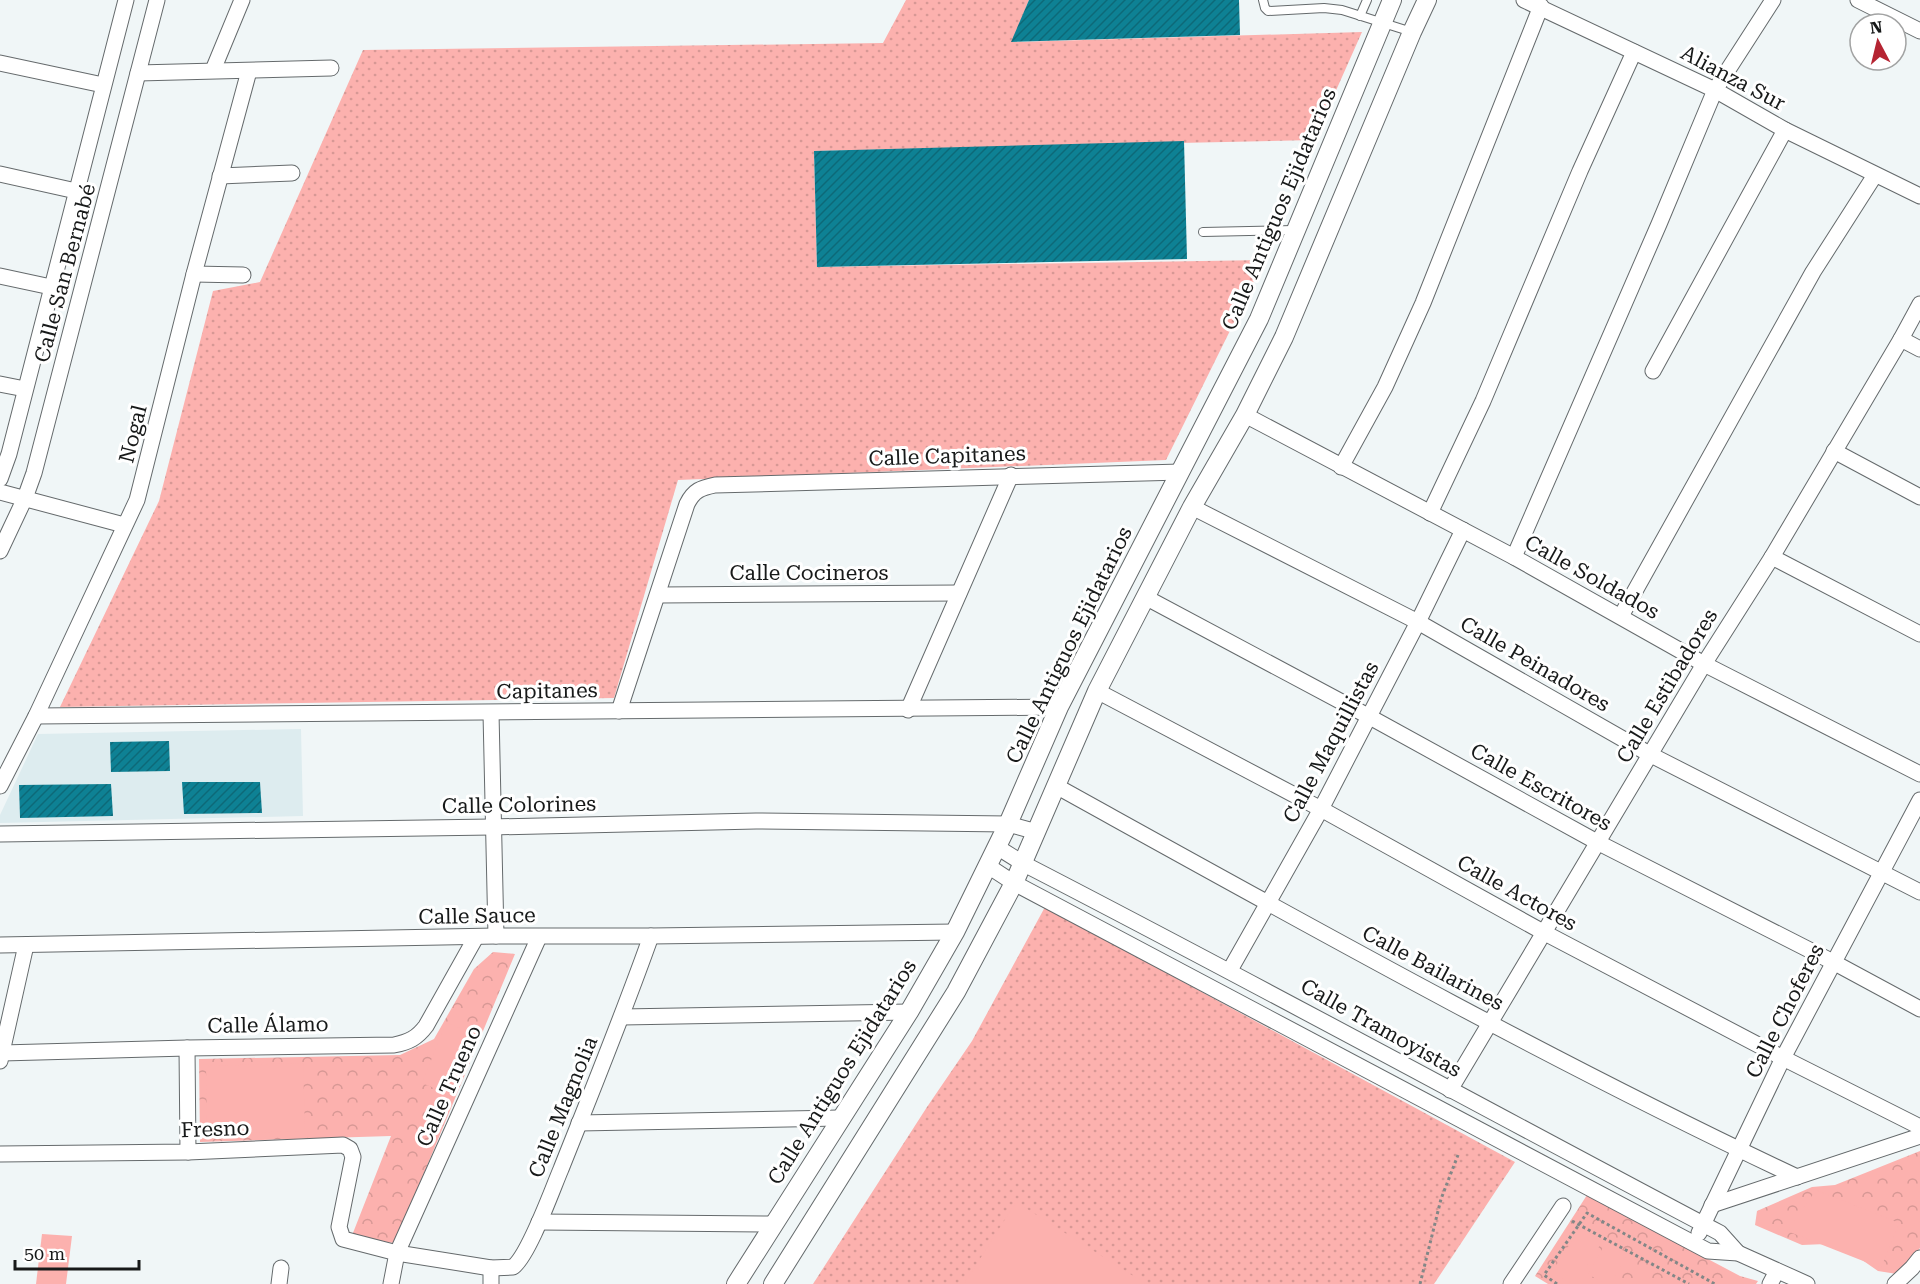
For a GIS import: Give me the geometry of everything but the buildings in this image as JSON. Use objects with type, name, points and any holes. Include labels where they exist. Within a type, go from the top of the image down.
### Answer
[{"type":"street","name":"Calle San Bernabé","points":[[0,479],[126,0]]},
{"type":"street","name":"Calle San Bernabé","points":[[0,551],[7,519],[25,498],[34,473],[157,0]]},
{"type":"street","points":[[213,70],[242,0]]},
{"type":"street","name":"Calle Antiguos Ejidatarios","points":[[736,1284],[839,1118],[909,1012],[955,932],[1008,824],[1059,707],[1258,319],[1392,0]]},
{"type":"street","name":"Alianza Sur","points":[[1524,0],[1541,6],[1715,90],[1785,130],[1920,196]]},
{"type":"street","points":[[1514,557],[1715,90],[1773,0]]},
{"type":"street","points":[[1858,0],[1920,31]]},
{"type":"street","points":[[773,1284],[956,992],[1024,864],[1097,691],[1192,507],[1245,415],[1284,337],[1423,1]]},
{"type":"street","points":[[1341,467],[1385,387],[1423,303],[1541,6]]},
{"type":"street","points":[[1430,513],[1483,401],[1580,171],[1634,52]]},
{"type":"street","points":[[0,63],[103,85]]},
{"type":"street","points":[[138,73],[331,68]]},
{"type":"street","name":"Nogal","points":[[0,786],[36,716],[137,500],[194,273],[249,71]]},
{"type":"street","points":[[1653,371],[1785,130]]},
{"type":"street","points":[[220,176],[291,173]]},
{"type":"street","points":[[0,174],[76,191]]},
{"type":"street","points":[[1621,616],[1813,272],[1875,175]]},
{"type":"street","points":[[194,273],[243,275]]},
{"type":"street","points":[[0,276],[51,287]]},
{"type":"street","name":"Calle Estibadores","points":[[1450,1090],[1704,664],[1772,557],[1902,339],[1920,304]]},
{"type":"street","points":[[1902,339],[1920,349]]},
{"type":"street","points":[[0,384],[25,389]]},
{"type":"street","name":"Calle Soldados","points":[[1245,415],[1514,557],[1704,664],[1920,774]]},
{"type":"street","points":[[1834,451],[1920,497]]},
{"type":"street","name":"Calle Capitanes","points":[[658,595],[692,494],[700,488],[715,485],[1011,475],[1181,472]]},
{"type":"street","points":[[908,710],[1011,475]]},
{"type":"street","points":[[0,492],[124,525]]},
{"type":"street","name":"Calle Peinadores","points":[[1192,507],[1418,622],[1651,755],[1920,892]]},
{"type":"street","name":"Calle Maquillistas","points":[[1230,970],[1321,809],[1463,530]]},
{"type":"street","points":[[1772,557],[1918,628]]},
{"type":"street","name":"Calle Cocineros","points":[[658,595],[959,593]]},
{"type":"street","points":[[620,711],[658,595]]},
{"type":"street","name":"Calle Escritores","points":[[1145,597],[1597,842],[1920,1009]]},
{"type":"street","name":"Calle Actores","points":[[1097,691],[1321,809],[1544,932],[1783,1058],[1920,1126]]},
{"type":"street","name":"Capitanes","points":[[36,716],[1059,707]]},
{"type":"street","points":[[491,713],[496,936]]},
{"type":"street","name":"Calle Bailarines","points":[[1056,786],[1490,1023],[1797,1177]]},
{"type":"street","name":"Calle Choferes","points":[[1694,1244],[1783,1058],[1920,800]]},
{"type":"street","name":"Calle Colorines","points":[[0,834],[756,821],[1008,824],[1037,832]]},
{"type":"street","name":"Calle Tramoyistas","points":[[997,847],[1024,864],[1230,970],[1720,1233],[1738,1254],[1773,1277],[1807,1284]]},
{"type":"street","name":"Calle Tramoyistas","points":[[988,866],[1014,883],[1694,1244],[1708,1251],[1738,1254]]},
{"type":"street","name":"Calle Sauce","points":[[0,945],[496,936],[955,932]]},
{"type":"street","name":"Calle Magnolia","points":[[491,1268],[505,1269],[517,1264],[539,1222],[622,1017],[651,936]]},
{"type":"street","name":"Calle Álamo","points":[[1,1057],[187,1048],[394,1045],[407,1042],[418,1036],[426,1026],[476,937]]},
{"type":"street","name":"Calle Trueno","points":[[391,1284],[397,1253],[539,937]]},
{"type":"street","points":[[1,1057],[26,945]]},
{"type":"street","points":[[622,1017],[909,1012]]},
{"type":"street","points":[[187,1048],[188,1152]]},
{"type":"street","points":[[579,1123],[839,1118]]},
{"type":"street","points":[[1712,1205],[1920,1136]]},
{"type":"street","name":"Fresno","points":[[0,1154],[188,1152],[343,1145],[350,1149],[352,1165],[339,1227],[343,1239],[397,1253]]},
{"type":"street","points":[[1511,1284],[1561,1209]]},
{"type":"street","points":[[539,1222],[773,1224]]},
{"type":"street","points":[[397,1253],[491,1268],[491,1284]]},
{"type":"street","points":[[1894,1284],[1920,1258]]},
{"type":"lane","points":[[1263,0],[1265,8],[1269,11],[1326,4],[1412,32]]},
{"type":"lane","points":[[1360,16],[1367,0]]},
{"type":"lane","points":[[1203,232],[1296,230]]},
{"type":"path","points":[[1420,1284],[1441,1199],[1458,1155]]},
{"type":"path","points":[[1561,1209],[1579,1224],[1689,1284]]},
{"type":"path","points":[[1557,1284],[1544,1275],[1587,1213],[1715,1284]]},
{"type":"shaded area","points":[[301,729],[303,816],[0,823],[0,815],[38,734]]},
{"type":"green space","points":[[906,0],[1029,0],[1012,42],[1362,32],[1314,140],[814,151],[817,267],[1265,260],[1166,460],[678,480],[614,698],[60,707],[159,501],[213,291],[260,282],[363,50],[883,43]]},
{"type":"green space","points":[[1045,907],[1515,1162],[1434,1284],[813,1284],[972,1041]]},
{"type":"green space","points":[[493,952],[515,954],[395,1243],[351,1238],[391,1136],[200,1142],[199,1059],[400,1055],[434,1039],[474,969]]},
{"type":"green space","points":[[446,1023],[478,1034],[453,1096],[422,1083]]},
{"type":"green space","points":[[303,1063],[305,1131],[207,1134],[206,1066]]},
{"type":"green space","points":[[1920,1151],[1920,1248],[1897,1274],[1878,1271],[1852,1253],[1826,1244],[1802,1245],[1755,1225],[1757,1211],[1812,1187],[1835,1185]]},
{"type":"green space","points":[[1816,1190],[1899,1223],[1881,1268],[1787,1231]]},
{"type":"green space","points":[[1587,1195],[1740,1276],[1758,1281],[1756,1284],[1548,1284],[1535,1276]]},
{"type":"green space","points":[[1016,1202],[1146,1284],[964,1284]]},
{"type":"green space","points":[[1580,1228],[1602,1242],[1576,1284],[1571,1284],[1552,1272]]},
{"type":"green space","points":[[42,1234],[72,1236],[66,1284],[36,1284]]},
{"type":"green space","points":[[1606,1242],[1628,1253],[1611,1284],[1605,1284],[1588,1274]]}]
